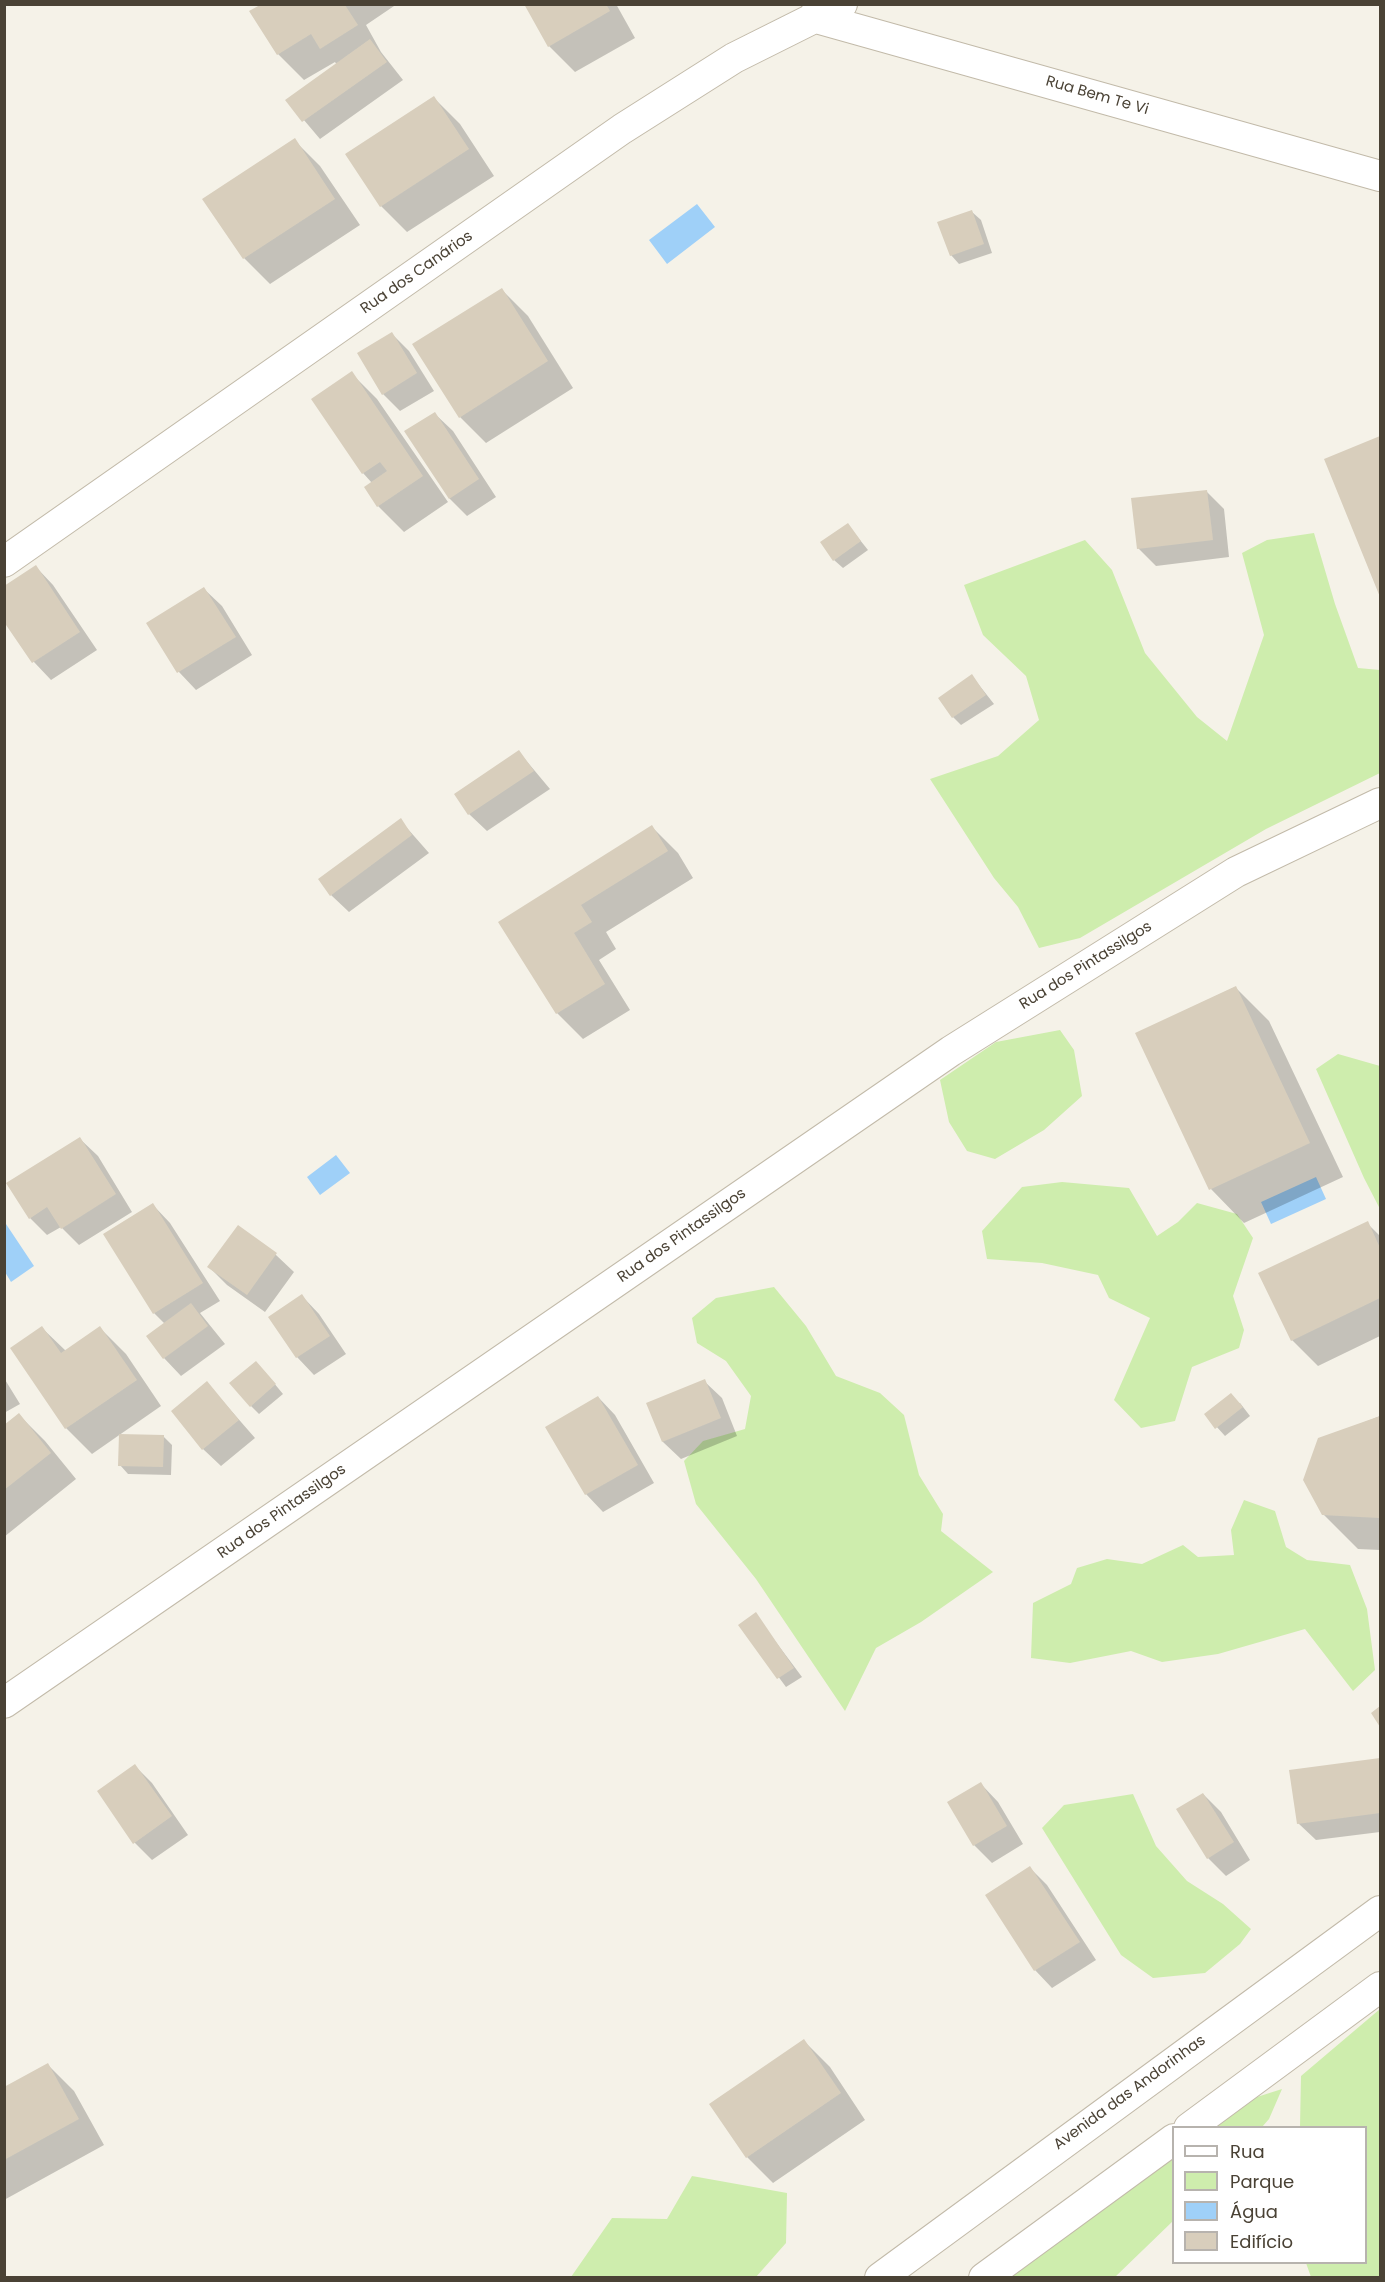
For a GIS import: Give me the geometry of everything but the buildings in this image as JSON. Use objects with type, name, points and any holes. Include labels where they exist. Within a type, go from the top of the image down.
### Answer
[{"type":"street","name":"Rua dos Canários","points":[[4,562],[622,129],[734,58],[813,16],[842,4]]},
{"type":"street","name":"Rua Bem Te Vi","points":[[813,16],[1380,176]]},
{"type":"street","name":"Rua dos Pintassilgos","points":[[4,1703],[951,1051],[1236,872],[1380,803]]},
{"type":"street","name":"Avenida das Andorinhas","points":[[880,2277],[1380,1911]]},
{"type":"street","points":[[1190,2126],[1380,1987]]},
{"type":"street","points":[[984,2277],[1172,2140]]},
{"type":"green space","points":[[1314,533],[1335,604],[1358,668],[1380,670],[1380,773],[1266,829],[1080,938],[1039,948],[1018,907],[994,878],[930,779],[998,756],[1039,720],[1026,676],[983,635],[964,585],[1085,540],[1112,570],[1145,653],[1197,717],[1227,741],[1264,635],[1242,553],[1267,540]]},
{"type":"green space","points":[[1060,1030],[1074,1050],[1082,1096],[1044,1130],[995,1159],[967,1151],[949,1122],[940,1080],[996,1042]]},
{"type":"green space","points":[[1338,1054],[1380,1066],[1380,1209],[1316,1069]]},
{"type":"green space","points":[[1062,1182],[1129,1188],[1157,1236],[1178,1222],[1197,1203],[1237,1214],[1253,1238],[1233,1296],[1244,1330],[1239,1348],[1192,1367],[1175,1421],[1141,1428],[1114,1400],[1150,1318],[1109,1298],[1098,1275],[1042,1263],[987,1259],[982,1231],[1022,1187]]},
{"type":"green space","points":[[774,1287],[806,1326],[836,1376],[880,1393],[904,1415],[919,1475],[943,1514],[941,1531],[993,1572],[921,1622],[876,1648],[845,1711],[756,1579],[696,1504],[684,1461],[703,1441],[745,1429],[751,1396],[726,1361],[697,1343],[692,1318],[716,1298]]},
{"type":"green space","points":[[1244,1500],[1275,1511],[1286,1547],[1307,1560],[1350,1565],[1367,1609],[1375,1670],[1353,1691],[1305,1629],[1218,1654],[1162,1662],[1131,1651],[1070,1663],[1031,1658],[1033,1603],[1071,1584],[1077,1568],[1107,1559],[1142,1564],[1183,1545],[1198,1557],[1234,1555],[1231,1530]]},
{"type":"green space","points":[[1133,1794],[1156,1846],[1187,1881],[1223,1904],[1251,1929],[1240,1944],[1205,1973],[1153,1978],[1121,1955],[1042,1828],[1064,1805]]},
{"type":"green space","points":[[1380,2009],[1380,2277],[1311,2277],[1306,2264],[1367,2264],[1367,2126],[1300,2126],[1301,2076]]},
{"type":"green space","points":[[1282,2089],[1269,2119],[1263,2126],[1218,2126],[1257,2097]]},
{"type":"green space","points":[[1172,2159],[1172,2222],[1115,2277],[1010,2278]]},
{"type":"green space","points":[[692,2176],[787,2193],[786,2243],[756,2277],[571,2277],[612,2218],[667,2219]]},
{"type":"water","points":[[697,204],[715,227],[667,264],[649,240]]},
{"type":"water","points":[[336,1155],[350,1173],[320,1195],[307,1177]]},
{"type":"water","points":[[1316,1177],[1326,1199],[1271,1224],[1261,1202]]},
{"type":"water","points":[[4,1221],[34,1266],[11,1282],[5,1272]]}]
